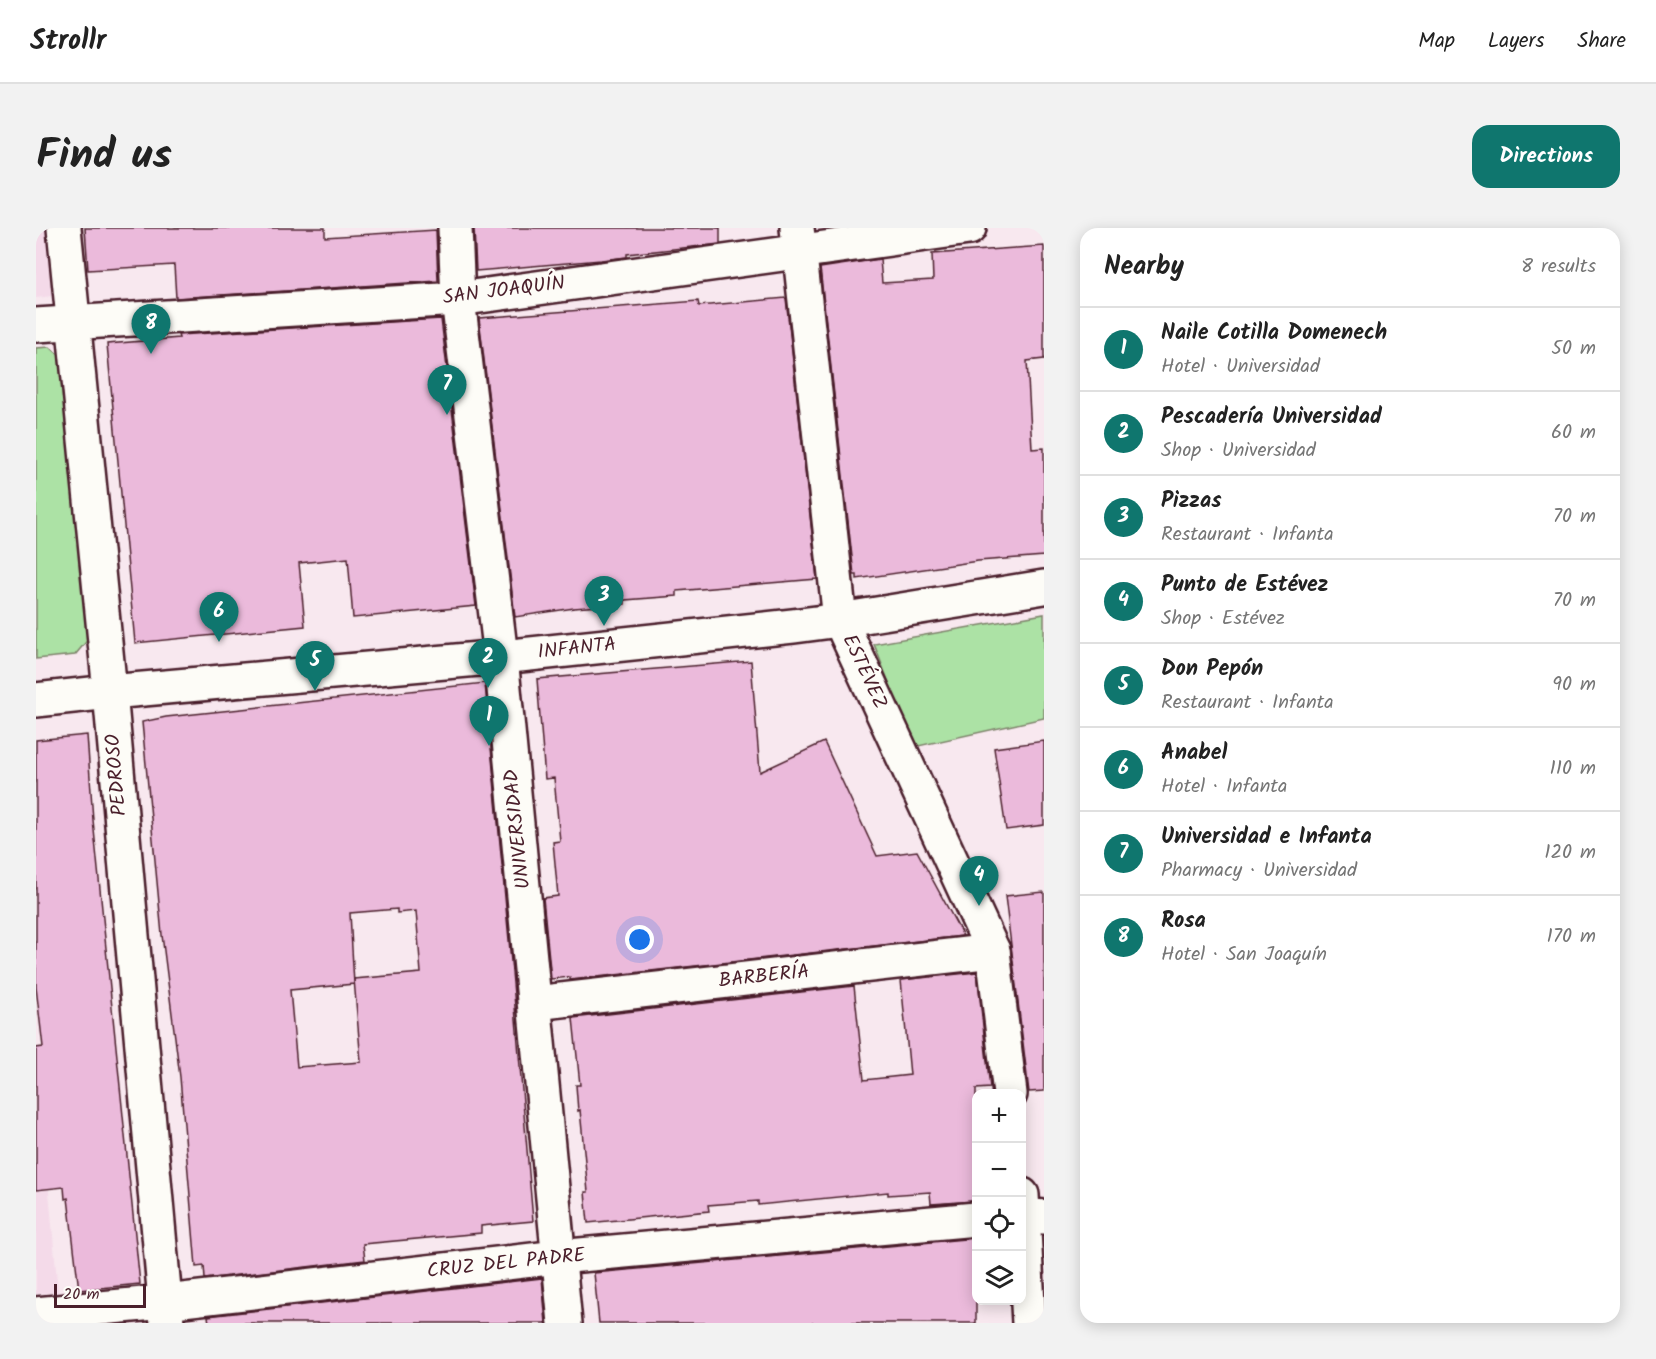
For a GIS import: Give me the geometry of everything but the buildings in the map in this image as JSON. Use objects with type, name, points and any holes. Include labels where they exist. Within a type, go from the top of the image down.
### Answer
[{"type":"street","name":"PEDROSO","points":[[64,228],[110,692],[166,1312]]},
{"type":"street","name":"UNIVERSIDAD","points":[[455,228],[458,299],[501,657],[565,1323]]},
{"type":"street","name":"SAN JOAQUÍN","points":[[36,325],[458,299],[798,240],[969,228]]},
{"type":"street","name":"ESTÉVEZ","points":[[798,240],[840,620],[993,951],[1009,1089]]},
{"type":"street","name":"INFANTA","points":[[36,700],[501,657],[840,620],[1044,587]]},
{"type":"street","name":"BARBERÍA","points":[[535,1003],[993,951]]},
{"type":"street","points":[[1028,1211],[1029,1323]]},
{"type":"street","name":"CRUZ DEL PADRE","points":[[36,1314],[166,1312],[558,1257],[972,1220]]},
{"type":"shaded area","points":[[36,228],[46,228],[52,296],[36,298]]},
{"type":"shaded area","points":[[36,1047],[58,1292],[36,1294]]},
{"type":"green space","points":[[50,347],[60,356],[91,636],[75,655],[36,659],[36,348]]},
{"type":"green space","points":[[1044,614],[1044,718],[914,747],[874,644]]},
{"type":"place","name":"Rosa","points":[[151,354]]},
{"type":"place","name":"Universidad e Infanta","points":[[447,415]]},
{"type":"place","name":"Pizzas","points":[[604,626]]},
{"type":"place","name":"Anabel","points":[[219,642]]},
{"type":"place","name":"Pescadería Universidad","points":[[488,688]]},
{"type":"place","name":"Don Pepón","points":[[315,691]]},
{"type":"place","name":"Naile Cotilla Domenech","points":[[489,746]]},
{"type":"place","name":"Punto de Estévez","points":[[979,906]]}]
